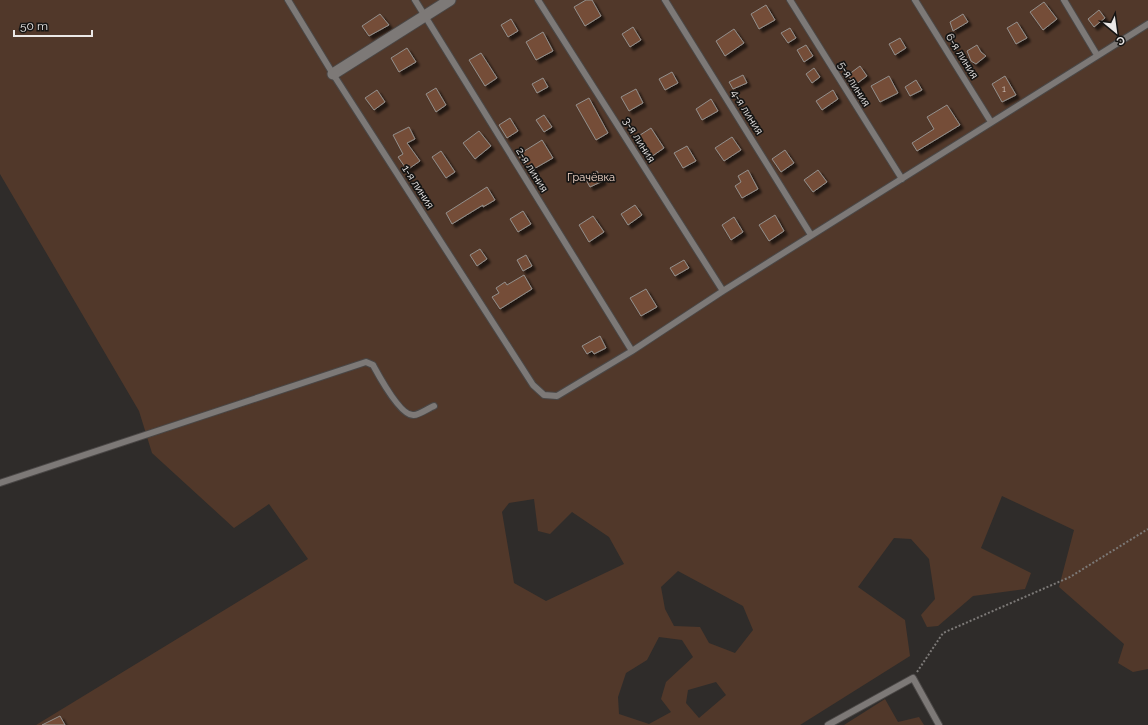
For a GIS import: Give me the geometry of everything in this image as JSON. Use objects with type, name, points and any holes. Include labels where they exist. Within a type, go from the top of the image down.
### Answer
[{"type":"street","points":[[333,74],[450,0]]},
{"type":"lane","name":"1-я линия","points":[[288,0],[333,74],[533,385],[544,395],[557,396],[632,351]]},
{"type":"lane","name":"2-я линия","points":[[415,0],[632,351]]},
{"type":"lane","name":"3-я линия","points":[[538,0],[723,291]]},
{"type":"lane","name":"4-я линия","points":[[665,0],[811,235]]},
{"type":"lane","name":"5-я линия","points":[[790,0],[902,179]]},
{"type":"lane","name":"6-я линия","points":[[915,0],[991,122]]},
{"type":"lane","points":[[1064,0],[1098,55]]},
{"type":"lane","points":[[632,351],[811,235],[1148,24]]},
{"type":"lane","points":[[0,483],[366,362],[372,365],[400,407],[407,414],[414,415],[434,406]]},
{"type":"lane","points":[[828,725],[913,678],[938,725]]},
{"type":"path","points":[[913,678],[943,634],[1070,577],[1148,529]]},
{"type":"green space","name":"Грачёвка","points":[[0,0],[1148,0],[1148,669],[1133,672],[1118,663],[1124,644],[1059,587],[1074,530],[1002,496],[981,548],[1031,573],[1025,589],[973,596],[938,626],[927,627],[921,615],[935,599],[929,559],[911,539],[894,538],[858,587],[905,620],[910,656],[800,725],[36,725],[308,559],[269,504],[234,528],[152,453],[139,411],[0,174]],"holes":[[[534,499],[538,531],[550,534],[572,512],[609,537],[624,564],[546,601],[514,583],[502,512],[509,503]],[[678,571],[743,606],[753,630],[735,653],[709,643],[700,627],[674,626],[665,609],[661,587]],[[659,637],[682,640],[693,657],[666,682],[661,699],[671,712],[649,724],[619,714],[618,697],[626,673],[647,660]],[[716,682],[726,695],[699,718],[686,703],[688,690]]]},
{"type":"green space","points":[[885,699],[898,722],[919,717],[924,725],[844,725]]},
{"type":"building","points":[[586,0],[592,0],[601,16],[585,26],[574,7]]},
{"type":"building","points":[[1044,2],[1057,19],[1043,30],[1030,12]]},
{"type":"building","points":[[766,5],[775,20],[759,29],[751,14]]},
{"type":"building","points":[[1099,10],[1105,18],[1094,27],[1088,19]]},
{"type":"building","points":[[380,14],[389,25],[369,36],[362,26]]},
{"type":"building","points":[[963,14],[968,22],[953,31],[950,22]]},
{"type":"building","points":[[511,19],[518,31],[508,37],[501,25]]},
{"type":"building","points":[[1017,22],[1027,38],[1016,44],[1007,28]]},
{"type":"building","points":[[633,27],[641,40],[630,47],[622,34]]},
{"type":"building","points":[[790,28],[796,38],[788,43],[781,33]]},
{"type":"building","points":[[734,29],[744,43],[725,56],[716,41]]},
{"type":"building","points":[[543,32],[553,51],[536,60],[526,42]]},
{"type":"building","points":[[900,38],[906,48],[895,55],[889,44]]},
{"type":"building","points":[[806,45],[813,56],[804,62],[797,50]]},
{"type":"building","points":[[977,45],[981,52],[986,56],[976,64],[971,61],[967,51]]},
{"type":"building","points":[[407,48],[416,62],[399,72],[391,58]]},
{"type":"building","points":[[481,53],[497,78],[485,86],[469,60]]},
{"type":"building","points":[[860,66],[867,76],[855,85],[848,75]]},
{"type":"building","points":[[814,68],[820,77],[812,83],[806,74]]},
{"type":"building","points":[[672,72],[678,83],[665,90],[659,79]]},
{"type":"building","points":[[743,75],[747,83],[733,89],[729,82]]},
{"type":"building","points":[[889,76],[898,93],[880,102],[871,86]]},
{"type":"building","points":[[1005,76],[1016,95],[1002,102],[992,84]]},
{"type":"building","points":[[543,78],[548,87],[537,93],[532,84]]},
{"type":"building","points":[[916,80],[922,90],[910,96],[905,87]]},
{"type":"building","points":[[436,88],[446,105],[436,112],[426,94]]},
{"type":"building","points":[[636,89],[643,103],[629,111],[621,97]]},
{"type":"building","points":[[377,90],[385,102],[374,110],[365,98]]},
{"type":"building","points":[[833,90],[838,99],[822,110],[816,101]]},
{"type":"building","points":[[589,98],[608,133],[596,140],[576,105]]},
{"type":"building","points":[[711,99],[718,111],[702,120],[696,109]]},
{"type":"building","points":[[947,105],[960,125],[917,151],[912,143],[934,129],[927,117]]},
{"type":"building","points":[[544,115],[552,127],[544,132],[536,120]]},
{"type":"building","points":[[510,118],[518,131],[507,138],[499,125]]},
{"type":"building","points":[[409,127],[415,139],[407,143],[420,161],[407,170],[398,157],[403,154],[393,135]]},
{"type":"building","points":[[651,128],[664,148],[651,157],[637,137]]},
{"type":"building","points":[[479,131],[491,146],[475,159],[463,143]]},
{"type":"building","points":[[732,137],[741,150],[724,161],[715,148]]},
{"type":"building","points":[[542,140],[553,158],[532,170],[524,164],[518,155]]},
{"type":"building","points":[[687,146],[696,161],[683,168],[674,153]]},
{"type":"building","points":[[785,150],[794,163],[781,172],[772,159]]},
{"type":"building","points":[[441,151],[455,172],[446,178],[432,157]]},
{"type":"building","points":[[748,170],[758,189],[742,198],[735,186],[741,182],[738,176]]},
{"type":"building","points":[[818,170],[827,182],[813,192],[804,180]]},
{"type":"building","points":[[597,171],[603,181],[590,187],[585,178]]},
{"type":"building","points":[[487,187],[495,200],[483,207],[483,205],[452,224],[446,213]]},
{"type":"building","points":[[635,205],[642,215],[628,225],[621,214]]},
{"type":"building","points":[[523,211],[531,224],[518,232],[510,219]]},
{"type":"building","points":[[775,215],[784,231],[769,241],[759,225]]},
{"type":"building","points":[[593,216],[604,232],[589,242],[579,225]]},
{"type":"building","points":[[734,217],[743,232],[731,240],[722,225]]},
{"type":"building","points":[[480,249],[487,259],[477,266],[470,255]]},
{"type":"building","points":[[526,255],[532,266],[523,271],[517,260]]},
{"type":"building","points":[[684,260],[689,268],[675,276],[670,268]]},
{"type":"building","points":[[524,275],[532,289],[500,309],[492,297],[499,293],[496,288],[505,282],[507,285]]},
{"type":"building","points":[[646,289],[657,307],[641,316],[630,298]]},
{"type":"building","points":[[600,336],[606,348],[594,354],[592,351],[587,354],[582,346]]},
{"type":"building","points":[[60,716],[65,725],[42,725]]}]
